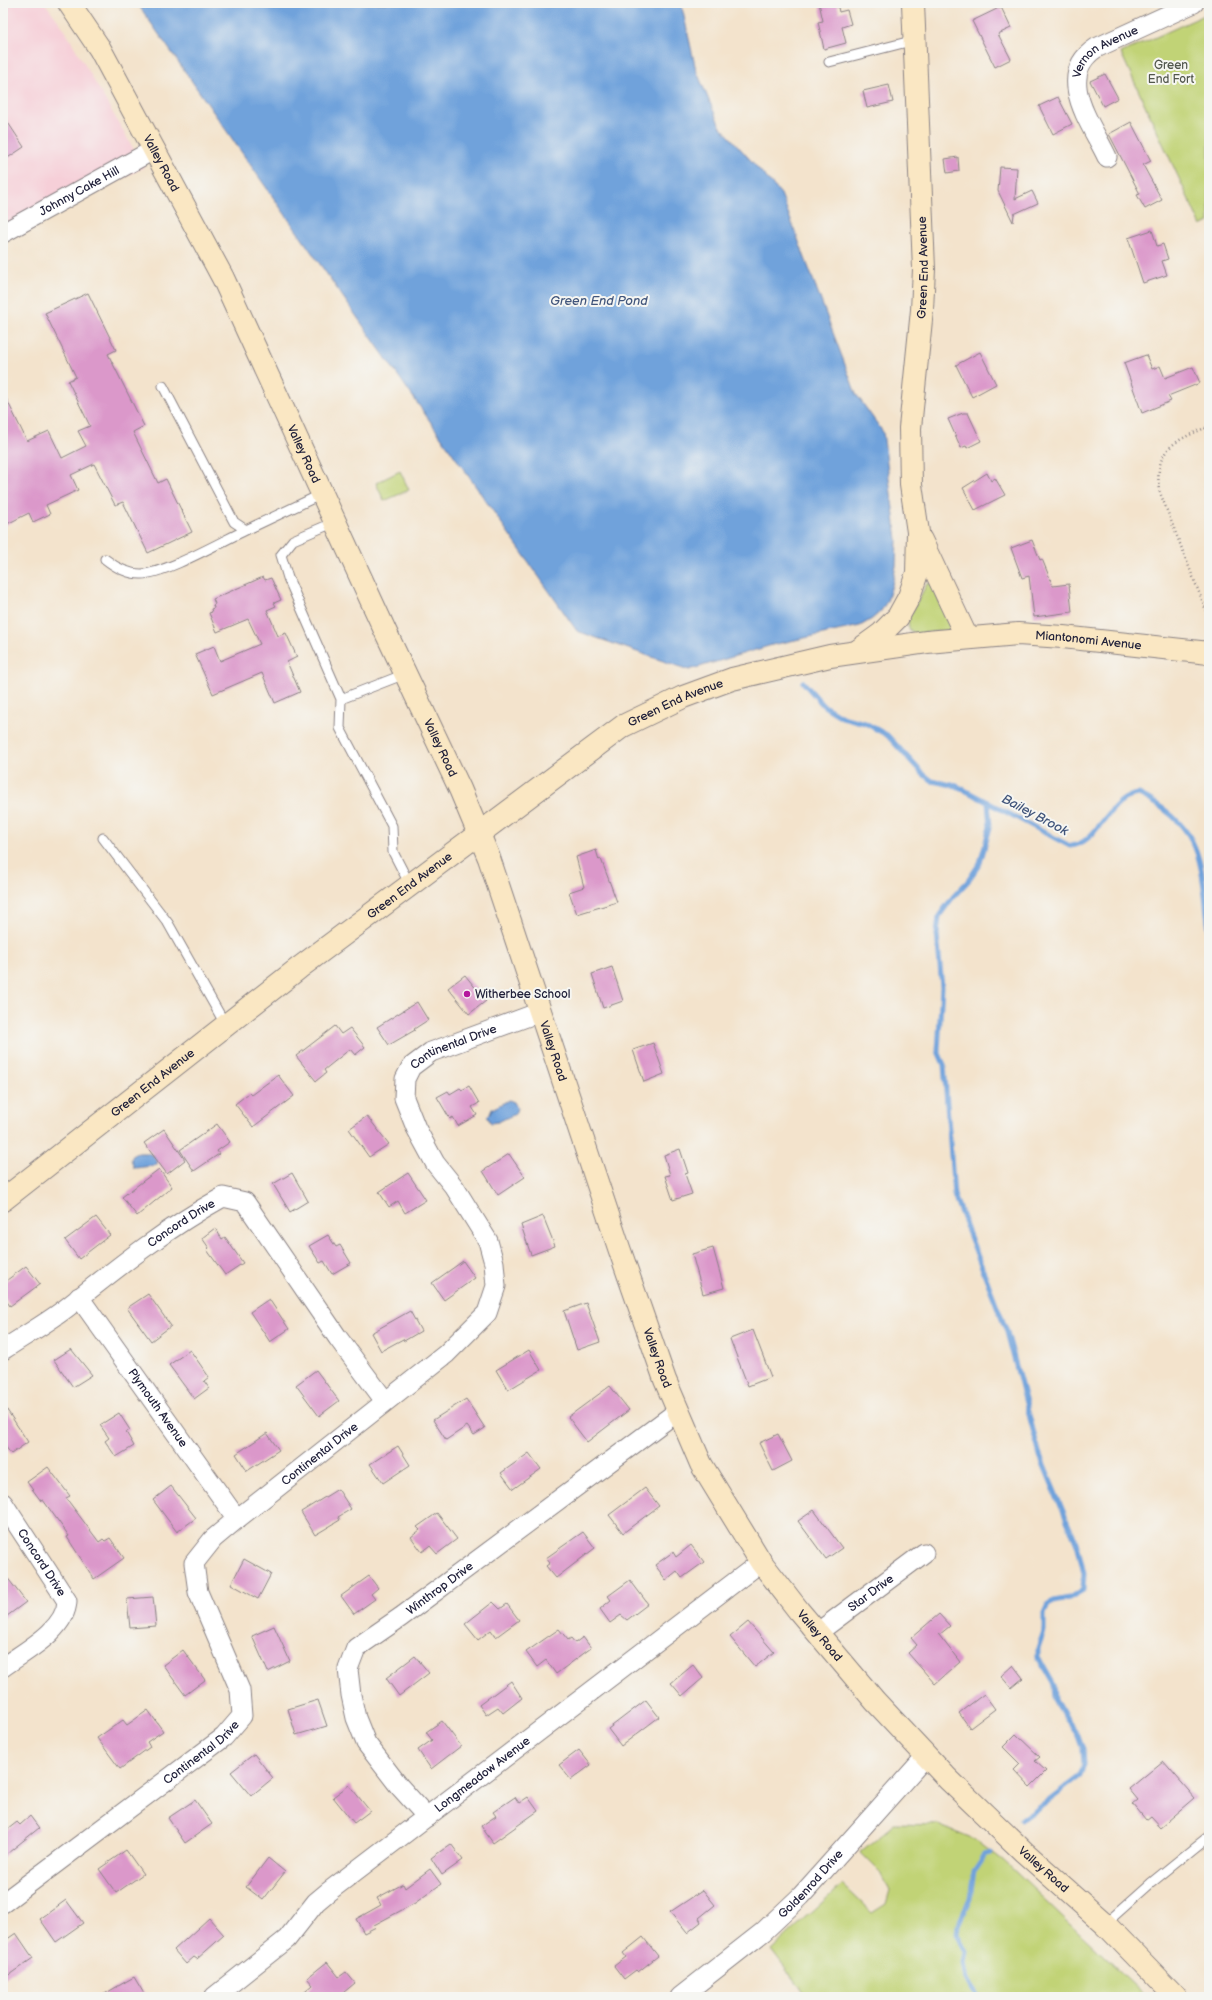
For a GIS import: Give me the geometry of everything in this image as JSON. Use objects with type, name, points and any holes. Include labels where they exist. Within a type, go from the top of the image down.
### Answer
[{"type":"main road","name":"Valley Road","points":[[69,3],[100,49],[223,278],[405,674],[460,789],[489,858],[540,1012],[561,1069],[619,1248],[665,1380],[701,1464],[761,1562],[817,1633],[875,1701],[926,1756],[1024,1852],[1105,1924],[1176,1997]]},
{"type":"main road","name":"Green End Avenue","points":[[858,651],[881,634],[898,617],[909,598],[917,573],[918,532],[911,485],[910,428],[922,310],[924,269],[913,3]]},
{"type":"main road","name":"Green End Avenue","points":[[4,1195],[225,1024],[478,833],[623,726],[676,700],[732,679],[789,665],[858,651],[967,638],[926,556],[918,532]]},
{"type":"main road","name":"Miantonomi Avenue","points":[[967,638],[1018,634],[1063,637],[1209,653]]},
{"type":"street","name":"Vernon Avenue","points":[[1107,157],[1078,96],[1075,81],[1078,68],[1085,56],[1096,48],[1194,3]]},
{"type":"street","name":"Johnny Cake Hill","points":[[3,233],[155,149]]},
{"type":"street","name":"Continental Drive","points":[[3,1904],[224,1737],[242,1716],[240,1690],[198,1592],[194,1563],[213,1539],[384,1401],[446,1354],[486,1313],[496,1286],[494,1263],[488,1241],[455,1188],[435,1163],[416,1128],[404,1098],[404,1079],[410,1067],[431,1052],[540,1012]]},
{"type":"street","name":"Concord Drive","points":[[3,1350],[69,1306],[150,1242],[190,1215],[223,1197],[245,1202],[329,1325],[384,1401]]},
{"type":"street","name":"Plymouth Avenue","points":[[79,1297],[237,1519]]},
{"type":"street","name":"Winthrop Drive","points":[[427,1817],[399,1786],[366,1743],[356,1718],[348,1669],[356,1648],[678,1411]]},
{"type":"street","name":"Concord Drive","points":[[3,1503],[67,1601],[65,1615],[54,1630],[3,1667]]},
{"type":"street","name":"Star Drive","points":[[817,1633],[924,1553]]},
{"type":"street","name":"Longmeadow Avenue","points":[[214,1997],[287,1939],[316,1902],[328,1892],[761,1562]]},
{"type":"street","name":"Goldenrod Drive","points":[[680,1997],[763,1932],[801,1896],[926,1756]]},
{"type":"lane","points":[[830,62],[914,40]]},
{"type":"lane","points":[[163,386],[234,522],[246,530]]},
{"type":"lane","points":[[105,559],[127,572],[141,574],[158,572],[322,494]]},
{"type":"lane","points":[[335,522],[293,540],[281,555],[288,578],[341,699],[340,728],[392,826],[394,852],[410,885]]},
{"type":"lane","points":[[341,699],[405,674]]},
{"type":"lane","points":[[103,838],[168,923],[225,1024]]},
{"type":"lane","points":[[1105,1924],[1151,1883],[1209,1836]]},
{"type":"path","points":[[1209,436],[1205,428],[1170,446],[1162,458],[1157,473],[1159,490],[1209,618]]},
{"type":"shaded area","points":[[3,3],[45,3],[63,27],[144,167],[3,241]]},
{"type":"green space","name":"Green End Fort","points":[[1209,13],[1209,222],[1201,226],[1121,53]]},
{"type":"green space","points":[[400,471],[409,490],[384,501],[376,483]]},
{"type":"green space","points":[[931,583],[952,630],[915,634],[909,629],[908,619],[927,584]]},
{"type":"green space","points":[[894,1824],[938,1825],[979,1842],[1004,1861],[1145,1995],[1148,1994],[1150,1997],[807,1997],[771,1950],[842,1884],[872,1913],[886,1904],[890,1890],[881,1873],[860,1852]]},
{"type":"water","name":"Green End Pond","points":[[137,3],[681,3],[696,70],[720,126],[781,194],[856,394],[883,432],[897,539],[896,566],[892,585],[887,601],[881,611],[872,619],[860,626],[772,645],[689,670],[577,631]]},
{"type":"water","points":[[509,1100],[514,1102],[517,1108],[515,1114],[498,1122],[491,1123],[487,1116],[490,1114],[492,1109]]},
{"type":"water","points":[[148,1153],[157,1158],[157,1164],[134,1168],[131,1159],[134,1154]]},
{"type":"building","points":[[819,3],[837,3],[839,12],[847,10],[851,24],[842,27],[846,43],[824,49],[818,22],[823,21]]},
{"type":"building","points":[[1001,7],[1011,28],[998,34],[1011,59],[995,67],[972,21]]},
{"type":"building","points":[[1105,74],[1118,98],[1103,106],[1090,81]]},
{"type":"building","points":[[889,85],[893,102],[867,108],[863,91]]},
{"type":"building","points":[[1058,97],[1072,124],[1053,134],[1039,106]]},
{"type":"building","points":[[3,115],[24,147],[3,161]]},
{"type":"building","points":[[1131,122],[1151,161],[1143,165],[1162,200],[1145,209],[1137,195],[1140,194],[1109,134]]},
{"type":"building","points":[[958,157],[959,171],[947,173],[945,159]]},
{"type":"building","points":[[1000,167],[1017,168],[1015,199],[1032,191],[1038,203],[1014,214],[1013,222],[998,191]]},
{"type":"building","points":[[1152,230],[1157,246],[1163,244],[1168,259],[1162,261],[1167,275],[1143,283],[1128,238]]},
{"type":"building","points":[[88,293],[116,350],[108,354],[144,426],[133,432],[158,483],[166,479],[192,532],[148,553],[123,502],[115,505],[94,464],[71,475],[78,490],[46,505],[50,514],[33,522],[29,513],[3,526],[3,392],[27,441],[49,431],[62,458],[86,446],[78,431],[90,426],[68,381],[76,377],[45,313]]},
{"type":"building","points":[[980,352],[996,384],[972,397],[956,365]]},
{"type":"building","points":[[1146,355],[1152,369],[1160,366],[1165,378],[1193,367],[1200,383],[1168,396],[1171,401],[1142,413],[1124,363]]},
{"type":"building","points":[[963,413],[968,413],[981,441],[967,448],[966,446],[961,448],[948,419]]},
{"type":"building","points":[[987,473],[991,481],[995,478],[1005,495],[975,510],[963,488]]},
{"type":"building","points":[[1032,540],[1040,560],[1042,559],[1053,586],[1069,584],[1072,612],[1034,617],[1029,576],[1022,578],[1011,548]]},
{"type":"building","points":[[263,577],[265,580],[271,578],[281,600],[274,603],[276,606],[267,610],[278,636],[286,633],[297,657],[287,662],[300,692],[275,703],[262,673],[213,694],[195,654],[214,646],[220,661],[260,644],[248,619],[217,632],[209,613],[212,612],[211,609],[214,608],[213,605],[215,604],[213,599]]},
{"type":"building","points":[[596,850],[599,860],[601,859],[617,902],[577,914],[569,892],[584,887],[576,857]]},
{"type":"building","points":[[612,967],[623,1001],[603,1008],[592,974]]},
{"type":"building","name":"Witherbee School","points":[[465,975],[486,1001],[469,1014],[448,988]]},
{"type":"building","points":[[417,1002],[428,1020],[414,1029],[415,1030],[389,1045],[377,1027]]},
{"type":"building","points":[[335,1026],[341,1034],[350,1028],[365,1047],[355,1055],[350,1049],[324,1070],[326,1073],[316,1081],[296,1056]]},
{"type":"building","points":[[653,1043],[664,1074],[644,1082],[633,1050]]},
{"type":"building","points":[[278,1075],[294,1096],[253,1127],[235,1104],[249,1093],[251,1095]]},
{"type":"building","points":[[469,1086],[479,1103],[472,1107],[477,1115],[458,1126],[453,1117],[450,1119],[437,1097],[448,1091],[450,1094],[460,1088],[462,1090]]},
{"type":"building","points":[[367,1116],[389,1144],[369,1157],[349,1129]]},
{"type":"building","points":[[217,1124],[230,1142],[217,1151],[219,1154],[194,1171],[180,1150]]},
{"type":"building","points":[[164,1129],[185,1160],[167,1174],[144,1143]]},
{"type":"building","points":[[680,1149],[688,1173],[685,1174],[692,1194],[673,1200],[665,1176],[670,1175],[664,1155]]},
{"type":"building","points":[[509,1154],[525,1177],[498,1195],[483,1171]]},
{"type":"building","points":[[159,1169],[172,1187],[137,1216],[122,1197]]},
{"type":"building","points":[[292,1173],[308,1201],[290,1212],[273,1184]]},
{"type":"building","points":[[408,1173],[426,1200],[405,1213],[398,1201],[389,1207],[379,1192]]},
{"type":"building","points":[[543,1216],[555,1246],[531,1255],[521,1225]]},
{"type":"building","points":[[96,1217],[110,1235],[79,1259],[65,1240]]},
{"type":"building","points":[[215,1228],[222,1239],[225,1237],[243,1263],[225,1275],[207,1250],[209,1248],[202,1238]]},
{"type":"building","points":[[328,1235],[336,1247],[340,1245],[351,1263],[332,1274],[324,1261],[320,1263],[309,1246]]},
{"type":"building","points":[[713,1248],[724,1288],[703,1294],[692,1254]]},
{"type":"building","points":[[463,1261],[475,1278],[444,1300],[432,1283]]},
{"type":"building","points":[[26,1266],[40,1284],[10,1306],[3,1296],[3,1283]]},
{"type":"building","points":[[148,1294],[171,1326],[151,1341],[127,1308]]},
{"type":"building","points":[[269,1299],[289,1329],[270,1342],[250,1312]]},
{"type":"building","points":[[586,1303],[600,1342],[577,1350],[564,1311]]},
{"type":"building","points":[[410,1311],[421,1331],[404,1341],[403,1339],[381,1351],[371,1333]]},
{"type":"building","points":[[753,1330],[771,1377],[748,1386],[730,1339]]},
{"type":"building","points":[[71,1349],[92,1375],[73,1387],[54,1360]]},
{"type":"building","points":[[190,1350],[209,1377],[204,1381],[209,1388],[194,1399],[169,1365]]},
{"type":"building","points":[[529,1350],[541,1370],[508,1390],[496,1370]]},
{"type":"building","points":[[316,1370],[339,1401],[319,1416],[296,1385]]},
{"type":"building","points":[[610,1386],[629,1410],[587,1442],[568,1417]]},
{"type":"building","points":[[466,1399],[485,1428],[474,1435],[467,1426],[446,1440],[433,1420]]},
{"type":"building","points":[[3,1404],[28,1442],[11,1454],[3,1443]]},
{"type":"building","points":[[119,1413],[130,1430],[126,1432],[134,1446],[116,1457],[105,1441],[109,1438],[100,1425]]},
{"type":"building","points":[[267,1433],[279,1450],[247,1471],[236,1454]]},
{"type":"building","points":[[778,1434],[792,1461],[773,1471],[759,1443]]},
{"type":"building","points":[[398,1446],[410,1465],[383,1483],[370,1464]]},
{"type":"building","points":[[529,1453],[541,1469],[513,1489],[501,1473]]},
{"type":"building","points":[[48,1467],[70,1496],[66,1498],[99,1542],[103,1539],[105,1541],[110,1538],[124,1558],[94,1579],[67,1537],[69,1536],[43,1500],[41,1501],[27,1482]]},
{"type":"building","points":[[171,1486],[196,1518],[177,1532],[153,1500]]},
{"type":"building","points":[[645,1488],[659,1506],[623,1533],[609,1515]]},
{"type":"building","points":[[338,1489],[351,1509],[338,1517],[340,1520],[315,1535],[301,1512]]},
{"type":"building","points":[[814,1510],[842,1548],[826,1559],[798,1521]]},
{"type":"building","points":[[437,1513],[457,1539],[437,1554],[430,1546],[422,1552],[411,1537],[420,1530],[417,1527]]},
{"type":"building","points":[[583,1532],[595,1548],[556,1578],[546,1566],[550,1563],[546,1558]]},
{"type":"building","points":[[691,1545],[704,1562],[682,1578],[677,1571],[666,1580],[655,1565],[673,1552],[676,1557]]},
{"type":"building","points":[[244,1559],[271,1574],[258,1599],[231,1584]]},
{"type":"building","points":[[3,1572],[26,1602],[3,1619]]},
{"type":"building","points":[[369,1576],[378,1588],[371,1594],[375,1599],[354,1614],[341,1596]]},
{"type":"building","points":[[630,1580],[648,1604],[627,1620],[621,1615],[610,1623],[600,1609],[611,1600],[608,1596]]},
{"type":"building","points":[[153,1597],[156,1626],[130,1628],[127,1599]]},
{"type":"building","points":[[493,1602],[500,1609],[507,1604],[519,1620],[496,1637],[491,1630],[478,1640],[465,1624]]},
{"type":"building","points":[[939,1614],[950,1626],[939,1635],[960,1662],[935,1684],[908,1653],[917,1645],[911,1638]]},
{"type":"building","points":[[748,1622],[774,1652],[755,1667],[730,1637]]},
{"type":"building","points":[[274,1626],[290,1661],[268,1672],[252,1636]]},
{"type":"building","points":[[559,1629],[568,1640],[571,1638],[575,1643],[583,1637],[591,1648],[556,1674],[546,1660],[537,1667],[526,1652]]},
{"type":"building","points":[[183,1650],[205,1680],[185,1695],[163,1665]]},
{"type":"building","points":[[415,1656],[429,1673],[399,1696],[386,1678]]},
{"type":"building","points":[[693,1665],[703,1678],[682,1696],[671,1683]]},
{"type":"building","points":[[1013,1665],[1023,1678],[1011,1688],[1001,1676]]},
{"type":"building","points":[[511,1681],[522,1698],[503,1713],[498,1707],[486,1715],[479,1705]]},
{"type":"building","points":[[984,1694],[995,1709],[970,1728],[959,1713]]},
{"type":"building","points":[[318,1700],[327,1726],[296,1735],[288,1709]]},
{"type":"building","points":[[646,1700],[659,1717],[621,1746],[608,1729]]},
{"type":"building","points":[[148,1710],[163,1731],[147,1742],[150,1747],[120,1769],[97,1738],[123,1720],[127,1725]]},
{"type":"building","points":[[442,1721],[461,1746],[431,1769],[418,1750],[432,1740],[426,1732]]},
{"type":"building","points":[[1016,1734],[1040,1757],[1035,1761],[1046,1771],[1030,1787],[1014,1770],[1020,1764],[1003,1747]]},
{"type":"building","points":[[579,1750],[591,1765],[571,1780],[559,1765]]},
{"type":"building","points":[[254,1754],[273,1778],[251,1796],[231,1772]]},
{"type":"building","points":[[1163,1761],[1195,1798],[1161,1827],[1151,1816],[1146,1820],[1133,1804],[1138,1800],[1129,1789]]},
{"type":"building","points":[[349,1785],[370,1811],[354,1823],[333,1797]]},
{"type":"building","points":[[515,1797],[519,1803],[528,1797],[538,1811],[493,1843],[481,1826],[496,1816],[493,1812]]},
{"type":"building","points":[[195,1800],[212,1824],[185,1843],[168,1818]]},
{"type":"building","points":[[30,1816],[39,1828],[3,1857],[3,1833],[17,1822],[20,1825]]},
{"type":"building","points":[[451,1844],[463,1860],[442,1875],[431,1858]]},
{"type":"building","points":[[126,1850],[143,1874],[116,1893],[99,1869]]},
{"type":"building","points":[[268,1858],[285,1872],[263,1900],[246,1887]]},
{"type":"building","points":[[430,1869],[441,1884],[415,1903],[374,1925],[376,1927],[364,1933],[356,1919],[381,1905],[377,1898],[403,1884],[405,1888]]},
{"type":"building","points":[[703,1890],[715,1905],[699,1918],[701,1922],[687,1933],[670,1912]]},
{"type":"building","points":[[66,1900],[83,1923],[56,1942],[40,1919]]},
{"type":"building","points":[[209,1918],[224,1935],[197,1959],[194,1957],[186,1964],[174,1950]]},
{"type":"building","points":[[16,1933],[33,1958],[3,1979],[3,1942]]},
{"type":"building","points":[[643,1937],[658,1956],[638,1972],[636,1970],[624,1979],[614,1966],[626,1957],[623,1953]]},
{"type":"building","points":[[327,1962],[339,1977],[346,1972],[355,1983],[338,1997],[299,1997],[313,1985],[307,1978]]},
{"type":"building","points":[[134,1977],[146,1997],[99,1997]]},
{"type":"waterway","name":"Bailey Brook","points":[[803,682],[824,706],[842,717],[865,723],[887,735],[922,773],[932,781],[957,786],[1070,846],[1080,843],[1089,837],[1111,811],[1128,797],[1139,794],[1161,807],[1177,820],[1188,834],[1196,850],[1201,866],[1209,929]]},
{"type":"waterway","points":[[988,802],[990,827],[980,863],[968,881],[953,897],[939,916],[937,934],[942,987],[938,1051],[944,1065],[954,1195],[1007,1332],[1040,1456],[1078,1547],[1084,1574],[1083,1590],[1069,1598],[1054,1601],[1048,1604],[1044,1613],[1044,1631],[1038,1648],[1038,1657],[1054,1685],[1055,1699],[1066,1720],[1078,1735],[1083,1749],[1084,1764],[1080,1776],[1022,1820]]},
{"type":"waterway","points":[[977,1997],[967,1978],[964,1963],[966,1952],[957,1934],[958,1925],[970,1899],[974,1871],[984,1856],[991,1852]]},
{"type":"place","name":"Witherbee School","points":[[467,994]]}]
